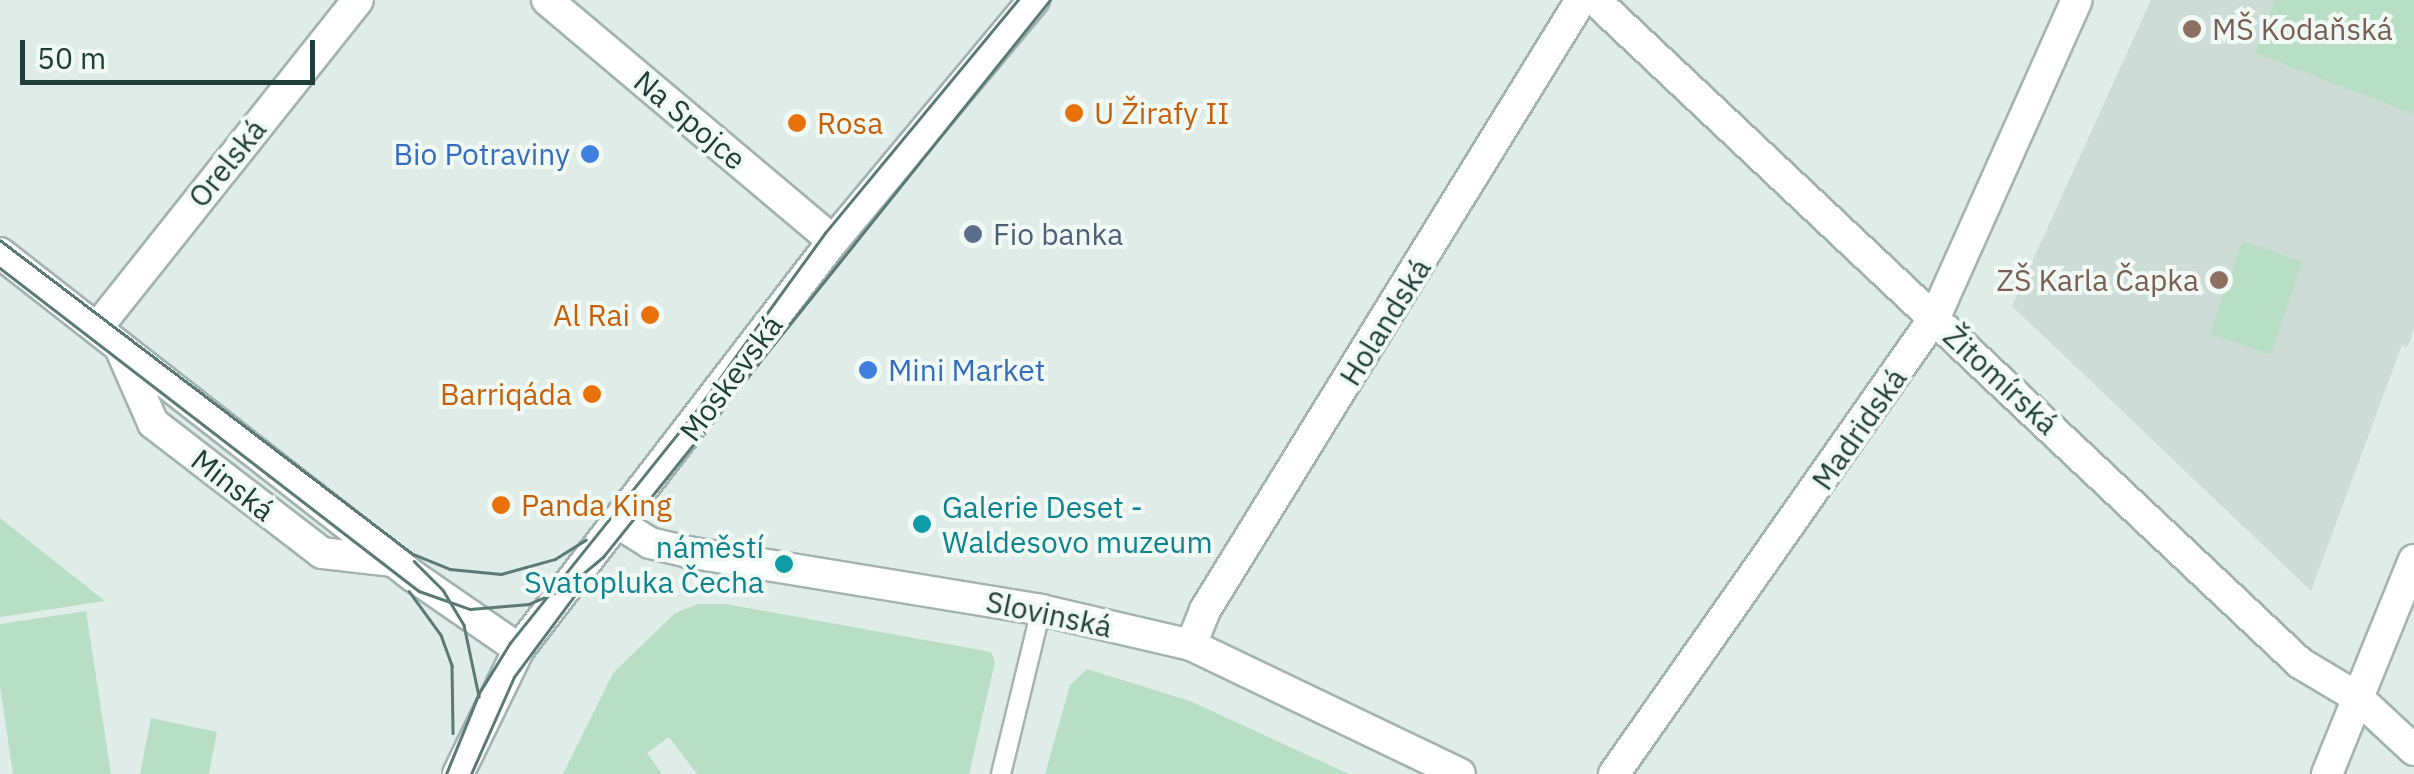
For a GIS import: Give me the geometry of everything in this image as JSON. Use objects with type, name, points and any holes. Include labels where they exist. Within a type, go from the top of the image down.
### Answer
[{"type":"street","name":"Orelská","points":[[109,338],[358,0]]},
{"type":"street","name":"Na Spojce","points":[[546,0],[834,241]]},
{"type":"street","name":"Moskevská","points":[[458,774],[519,650],[834,241],[1034,0]]},
{"type":"street","name":"Holandská","points":[[1192,646],[1205,610],[1581,0]]},
{"type":"street","name":"Žitomírská","points":[[1595,0],[2300,663],[2357,697],[2414,750]]},
{"type":"street","name":"Madridská","points":[[1614,774],[1935,318],[2077,0]]},
{"type":"street","name":"Minská","points":[[0,253],[109,338],[153,423],[322,553],[394,561],[519,650]]},
{"type":"street","name":"Slovinská","points":[[618,523],[650,543],[688,552],[1040,610],[1192,646],[1460,774]]},
{"type":"street","points":[[2327,774],[2414,560]]},
{"type":"lane","points":[[1001,774],[1040,610]]},
{"type":"shaded area","name":"ZŠ Karla Čapka","points":[[2151,0],[2414,0],[2414,330],[2407,347],[2402,345],[2311,591],[2012,306]]},
{"type":"green space","points":[[2275,0],[2414,0],[2414,114],[2255,53]]},
{"type":"green space","points":[[2242,241],[2303,262],[2271,354],[2210,334]]},
{"type":"green space","points":[[0,518],[105,601],[0,617]]},
{"type":"green space","points":[[697,604],[726,604],[991,652],[995,662],[969,774],[697,774],[669,737],[647,753],[662,774],[563,774],[613,673],[674,614]]},
{"type":"green space","points":[[86,611],[111,774],[13,774],[0,686],[0,624]]},
{"type":"green space","points":[[1087,669],[1190,701],[1349,774],[1045,774],[1070,685]]},
{"type":"green space","points":[[151,718],[217,732],[209,774],[140,774]]},
{"type":"tram line","points":[[446,774],[479,693],[510,643],[699,407],[825,233],[1018,0]]},
{"type":"tram line","points":[[0,268],[419,591],[470,609],[529,604],[566,588],[603,557],[1050,0]]},
{"type":"tram line","points":[[0,240],[413,554],[450,569],[501,574],[555,559],[585,540]]},
{"type":"tram line","points":[[414,561],[443,590],[464,625],[479,696]]},
{"type":"tram line","points":[[471,774],[514,677],[583,584]]},
{"type":"tram line","points":[[409,591],[441,635],[452,666],[453,733]]},
{"type":"place","name":"MŠ Kodaňská","points":[[2192,29]]},
{"type":"place","name":"U Žirafy II","points":[[1074,113]]},
{"type":"place","name":"Rosa","points":[[797,123]]},
{"type":"place","name":"Bio Potraviny","points":[[590,154]]},
{"type":"place","name":"Fio banka","points":[[973,234]]},
{"type":"place","name":"ZŠ Karla Čapka","points":[[2219,280]]},
{"type":"place","name":"Al Rai","points":[[650,315]]},
{"type":"place","name":"Mini Market","points":[[868,370]]},
{"type":"place","name":"Barriqáda","points":[[592,394]]},
{"type":"place","name":"Panda King","points":[[501,505]]},
{"type":"place","name":"Galerie Deset - Waldesovo muzeum","points":[[922,524]]},
{"type":"place","name":"náměstí Svatopluka Čecha","points":[[784,564]]}]
